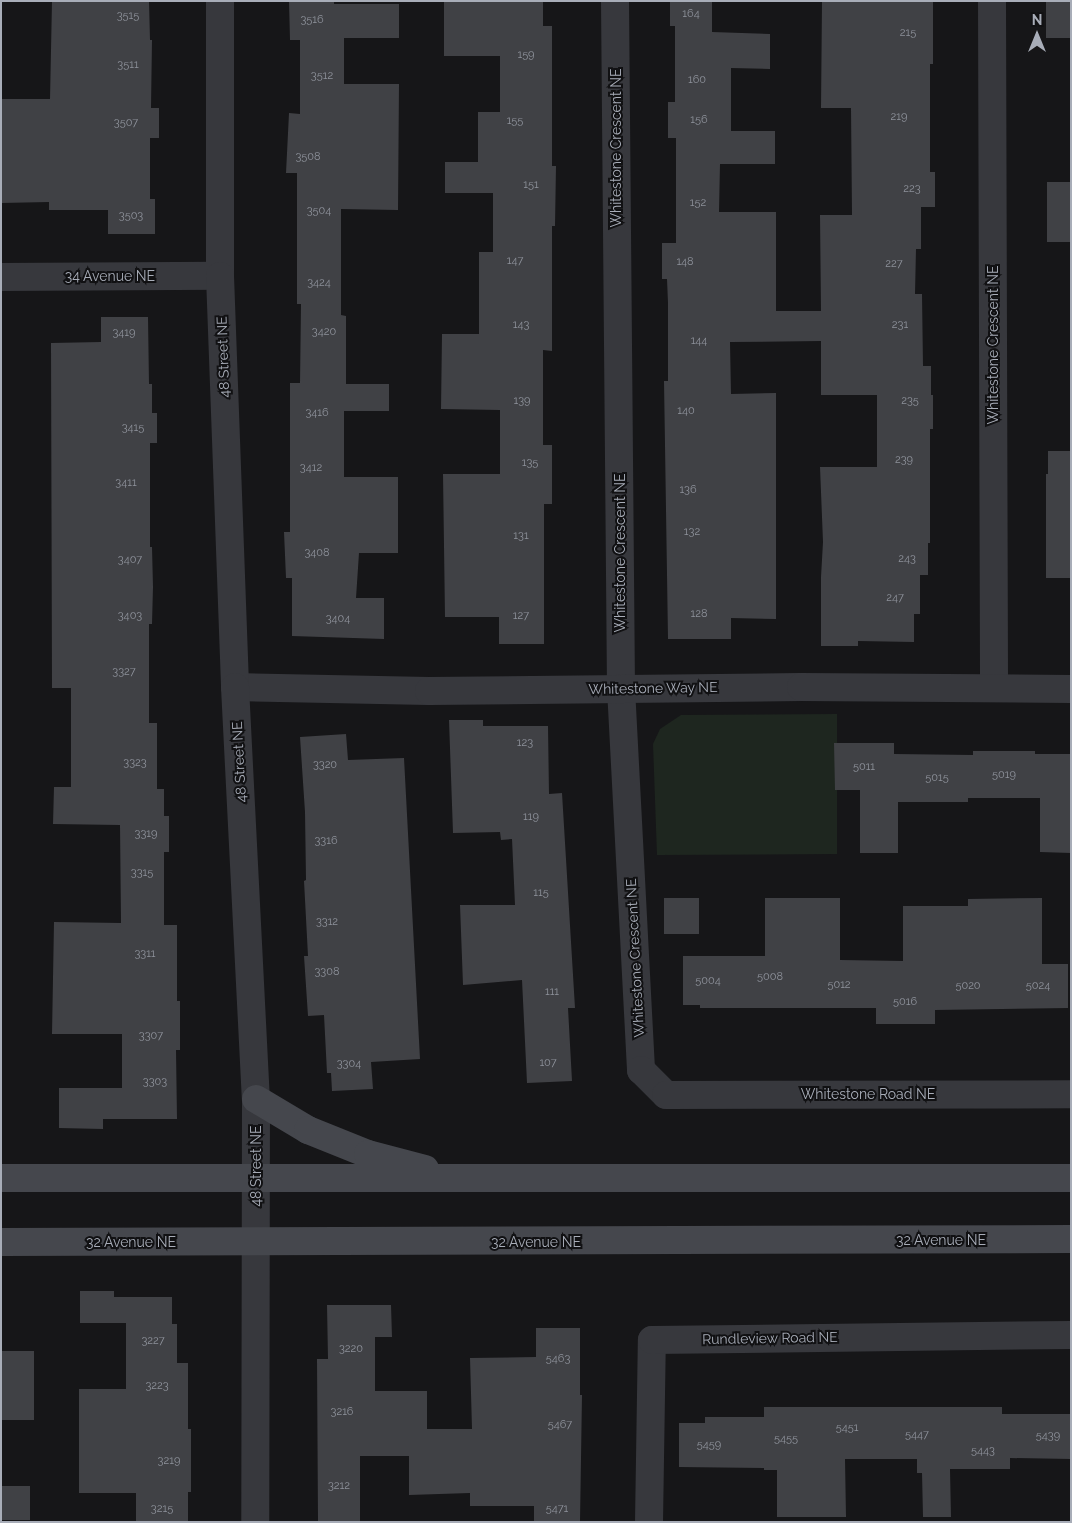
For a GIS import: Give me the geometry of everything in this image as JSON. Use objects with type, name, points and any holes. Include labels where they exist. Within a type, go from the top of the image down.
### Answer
[{"type":"main road","points":[[256,1100],[308,1130],[368,1154],[460,1179]]},
{"type":"main road","points":[[1,1178],[1071,1178]]},
{"type":"main road","name":"32 Avenue NE","points":[[1,1242],[1071,1239]]},
{"type":"street","name":"48 Street NE","points":[[220,1],[220,276],[235,687],[256,1100],[255,1522]]},
{"type":"street","name":"Whitestone Crescent NE","points":[[615,1],[621,688],[641,1070],[666,1094]]},
{"type":"street","name":"Whitestone Crescent NE","points":[[992,1],[994,688]]},
{"type":"street","name":"34 Avenue NE","points":[[1,277],[220,276]]},
{"type":"street","name":"Whitestone Way NE","points":[[235,687],[429,691],[621,688],[1071,689]]},
{"type":"street","name":"Whitestone Road NE","points":[[666,1094],[1071,1094]]},
{"type":"street","name":"Rundleview Road NE","points":[[649,1522],[652,1340],[1071,1336]]},
{"type":"shaded area","points":[[837,714],[837,854],[657,855],[653,744],[660,729],[681,715]]},
{"type":"building","points":[[52,1],[149,1],[150,40],[152,40],[151,108],[159,108],[159,138],[150,138],[150,199],[155,199],[155,234],[108,234],[108,210],[49,210],[49,202],[1,203],[1,99],[50,99]]},
{"type":"building","points":[[289,1],[334,1],[334,4],[399,4],[399,38],[344,38],[344,84],[399,84],[398,210],[341,209],[341,315],[346,316],[346,384],[389,384],[389,411],[344,411],[344,477],[398,477],[398,553],[359,553],[356,598],[384,598],[384,639],[292,636],[292,578],[286,578],[284,532],[290,532],[290,383],[300,383],[301,304],[297,304],[297,173],[286,173],[289,113],[300,114],[300,40],[290,40]]},
{"type":"building","points":[[444,1],[543,1],[543,26],[552,26],[552,166],[556,166],[555,226],[552,226],[552,351],[543,350],[543,445],[552,445],[552,504],[544,504],[544,644],[499,644],[499,617],[445,617],[443,474],[500,474],[500,410],[441,409],[442,334],[479,334],[479,252],[493,252],[493,193],[445,193],[445,162],[478,162],[478,112],[500,112],[500,56],[444,56]]},
{"type":"building","points":[[670,1],[712,1],[712,32],[770,34],[770,69],[731,68],[731,131],[775,131],[775,164],[720,164],[719,212],[776,212],[776,311],[821,311],[820,215],[852,215],[851,108],[821,108],[822,1],[933,2],[933,64],[930,64],[930,172],[935,172],[935,207],[921,207],[921,249],[916,249],[915,294],[922,294],[923,366],[931,366],[931,395],[933,395],[933,429],[930,429],[930,543],[928,543],[928,575],[920,575],[920,614],[914,614],[914,642],[858,641],[858,646],[821,646],[823,542],[820,467],[877,467],[877,395],[821,395],[821,341],[730,342],[731,394],[776,393],[776,619],[731,618],[731,639],[668,639],[664,381],[668,381],[668,303],[667,279],[662,279],[662,243],[676,243],[676,138],[668,138],[668,102],[675,102],[675,26],[670,26]]},
{"type":"building","points":[[1046,1],[1071,1],[1071,38],[1046,38]]},
{"type":"building","points":[[1047,182],[1071,182],[1071,242],[1047,242]]},
{"type":"building","points":[[101,317],[148,317],[149,384],[152,384],[152,413],[157,413],[157,443],[150,443],[150,547],[152,547],[153,587],[152,624],[149,624],[149,723],[157,723],[157,789],[164,789],[164,816],[169,816],[169,852],[164,852],[164,925],[177,925],[177,1001],[180,1001],[180,1050],[176,1050],[177,1119],[103,1119],[103,1129],[59,1128],[59,1088],[122,1088],[122,1034],[52,1034],[54,922],[121,923],[120,825],[53,824],[54,787],[71,787],[71,688],[52,688],[51,343],[101,342]]},
{"type":"building","points":[[1048,451],[1071,451],[1071,578],[1046,578],[1046,474],[1048,474]]},
{"type":"building","points":[[449,720],[483,720],[483,726],[548,726],[549,794],[562,793],[575,1008],[568,1008],[572,1081],[527,1083],[522,980],[463,985],[460,905],[515,905],[512,839],[501,840],[500,832],[453,833]]},
{"type":"building","points":[[346,734],[348,760],[404,758],[420,1059],[371,1062],[373,1089],[332,1091],[331,1073],[327,1073],[324,1015],[308,1016],[304,956],[308,956],[304,881],[306,880],[305,812],[300,737]]},
{"type":"building","points":[[834,743],[894,743],[894,754],[973,755],[973,751],[1035,751],[1035,754],[1071,754],[1071,853],[1040,852],[1040,798],[968,798],[968,802],[898,802],[898,853],[860,853],[860,790],[835,790]]},
{"type":"building","points":[[664,898],[699,898],[699,934],[664,934]]},
{"type":"building","points":[[765,898],[840,898],[840,960],[903,961],[903,906],[968,906],[968,899],[1042,898],[1042,964],[1068,964],[1068,1008],[935,1010],[935,1024],[876,1024],[876,1008],[700,1008],[700,1005],[683,1005],[683,956],[765,956]]},
{"type":"building","points":[[80,1291],[114,1291],[114,1297],[172,1297],[172,1324],[177,1324],[177,1363],[188,1363],[188,1429],[191,1429],[191,1492],[188,1492],[188,1522],[136,1522],[136,1493],[79,1493],[79,1389],[126,1389],[126,1323],[80,1323]]},
{"type":"building","points":[[327,1305],[391,1305],[392,1337],[375,1337],[375,1391],[427,1391],[427,1429],[472,1429],[470,1358],[536,1357],[536,1328],[580,1328],[580,1395],[582,1395],[580,1522],[534,1522],[534,1506],[470,1506],[470,1493],[409,1495],[409,1456],[360,1456],[360,1522],[318,1522],[317,1359],[328,1359]]},
{"type":"building","points":[[1,1351],[34,1351],[34,1420],[1,1420]]},
{"type":"building","points":[[764,1407],[1002,1407],[1002,1414],[1071,1414],[1071,1459],[1010,1458],[1010,1469],[950,1469],[951,1517],[923,1517],[922,1473],[917,1473],[917,1459],[845,1459],[846,1517],[777,1517],[777,1470],[764,1470],[764,1468],[679,1467],[679,1423],[705,1423],[705,1417],[764,1417]]},
{"type":"building","points":[[1,1486],[30,1486],[30,1520],[1,1520]]}]
